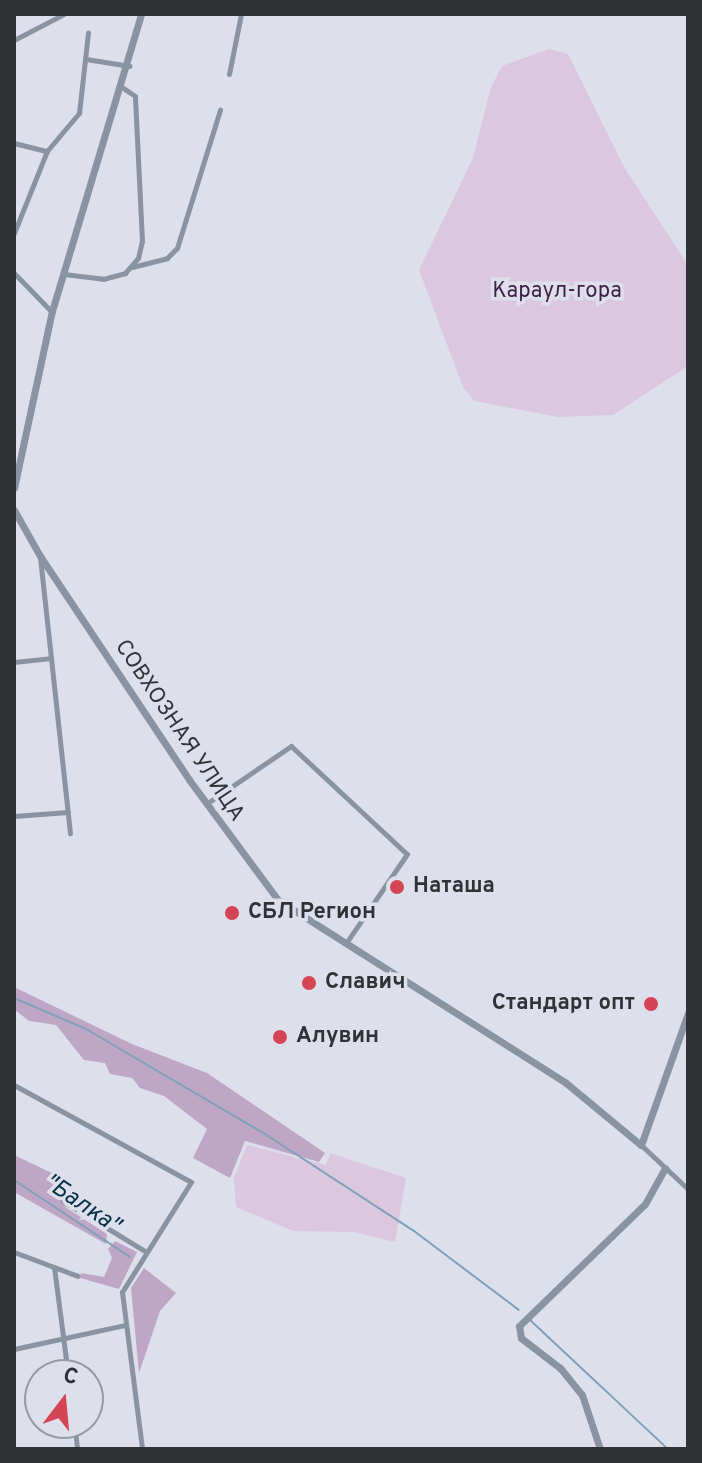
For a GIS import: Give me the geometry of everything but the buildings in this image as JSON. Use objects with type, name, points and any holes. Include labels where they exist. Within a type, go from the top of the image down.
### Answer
[{"type":"street","points":[[14,40],[64,14]]},
{"type":"street","points":[[14,488],[52,311],[123,88],[141,14]]},
{"type":"street","points":[[229,74],[241,14]]},
{"type":"street","points":[[14,233],[47,151],[79,113],[88,33]]},
{"type":"street","points":[[86,59],[129,66]]},
{"type":"street","points":[[123,88],[135,96],[142,241],[130,267]]},
{"type":"street","points":[[64,274],[103,279],[130,267],[167,258],[177,248],[220,110]]},
{"type":"street","points":[[14,143],[47,151]]},
{"type":"street","points":[[14,273],[52,311]]},
{"type":"street","name":"СОВХОЗНАЯ УЛИЦА","points":[[14,510],[40,556],[206,804],[278,900],[566,1083],[688,1189]]},
{"type":"street","points":[[40,556],[70,833]]},
{"type":"street","points":[[14,662],[51,658]]},
{"type":"street","points":[[206,804],[291,746],[407,854],[345,943]]},
{"type":"street","points":[[14,816],[68,812]]},
{"type":"street","points":[[641,1145],[688,1013]]},
{"type":"street","points":[[14,1085],[191,1182],[123,1288],[142,1449]]},
{"type":"street","points":[[600,1449],[596,1425],[582,1395],[560,1368],[521,1338],[519,1326],[645,1204],[665,1168]]},
{"type":"street","points":[[63,1201],[145,1251]]},
{"type":"street","points":[[14,1252],[78,1276]]},
{"type":"street","points":[[54,1267],[67,1359]]},
{"type":"street","points":[[14,1349],[125,1325]]},
{"type":"green space","name":"Караул-гора","points":[[549,49],[568,54],[624,167],[688,265],[688,366],[613,415],[558,417],[474,401],[463,387],[419,270],[473,158],[491,87],[502,66]]},
{"type":"green space","points":[[247,1145],[326,1165],[330,1153],[406,1178],[395,1242],[354,1232],[293,1231],[236,1207],[234,1178]]},
{"type":"shaded area","points":[[14,987],[132,1044],[207,1073],[325,1153],[319,1162],[245,1141],[230,1178],[193,1158],[207,1129],[164,1096],[140,1088],[132,1078],[110,1074],[105,1063],[84,1060],[56,1025],[29,1021],[14,1009]]},
{"type":"shaded area","points":[[14,1155],[56,1175],[69,1196],[65,1207],[107,1234],[106,1244],[14,1192]]},
{"type":"shaded area","points":[[115,1241],[137,1252],[119,1289],[80,1278],[81,1273],[104,1277],[112,1258],[108,1249]]},
{"type":"shaded area","points":[[144,1268],[176,1293],[160,1311],[139,1373],[131,1288]]},
{"type":"waterway","points":[[14,998],[86,1029],[265,1134],[414,1231],[519,1310]]},
{"type":"waterway","name":"\"Балка\"","points":[[14,1180],[130,1257]]},
{"type":"waterway","points":[[530,1320],[668,1449]]},
{"type":"place","name":"Наташа","points":[[397,887]]},
{"type":"place","name":"СБЛ Регион","points":[[232,913]]},
{"type":"place","name":"Славич","points":[[309,983]]},
{"type":"place","name":"Стандарт опт","points":[[651,1004]]},
{"type":"place","name":"Алувин","points":[[280,1037]]}]
